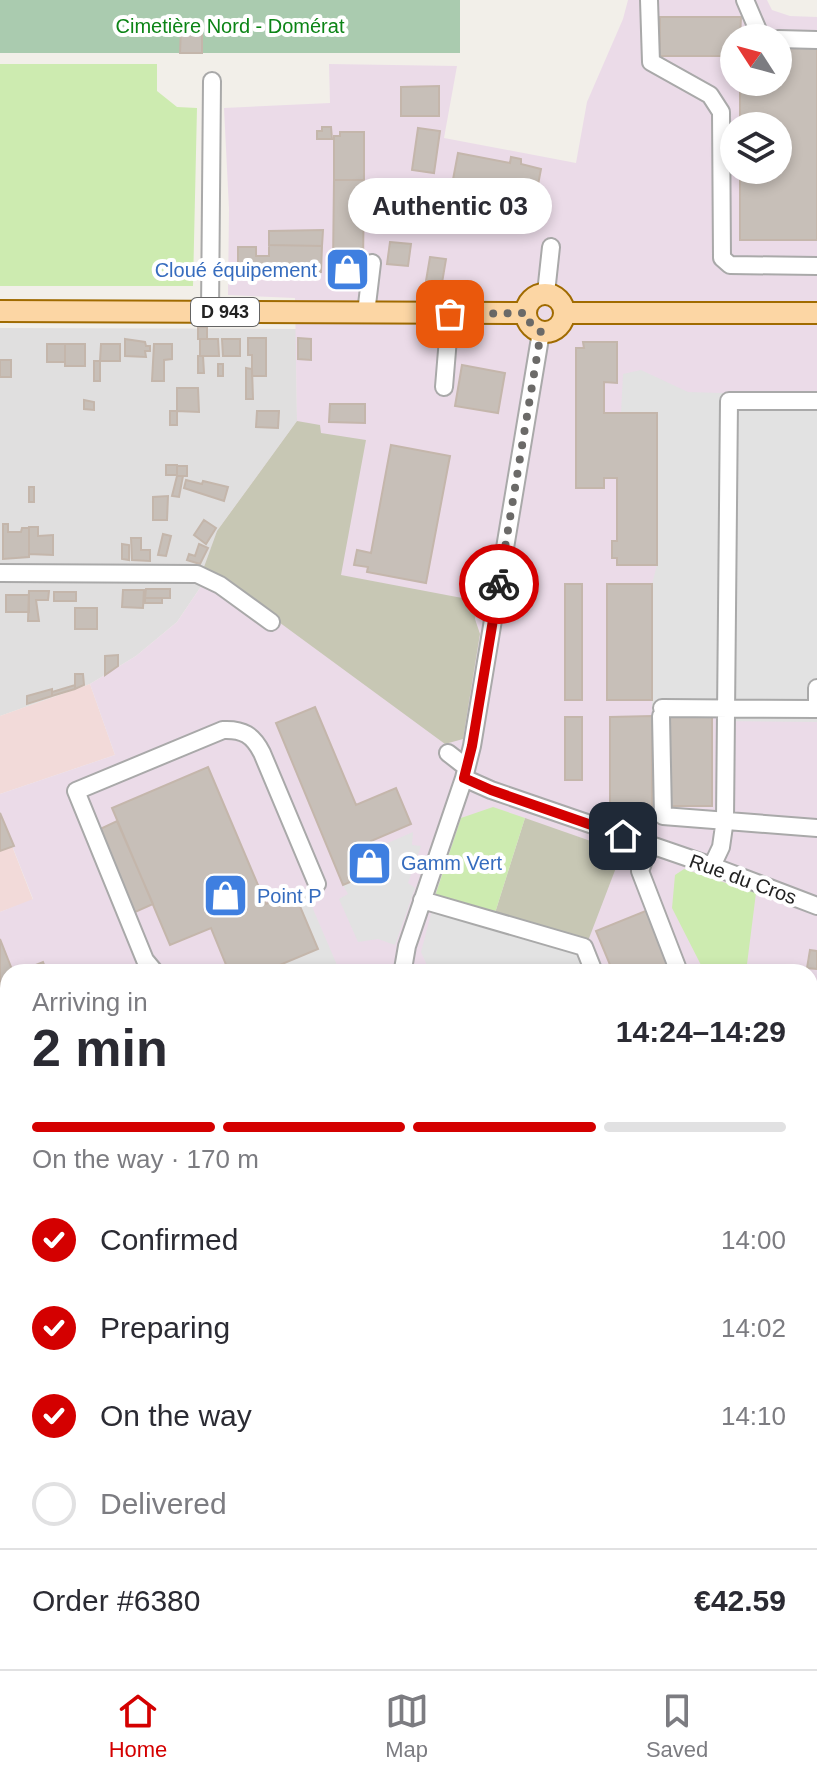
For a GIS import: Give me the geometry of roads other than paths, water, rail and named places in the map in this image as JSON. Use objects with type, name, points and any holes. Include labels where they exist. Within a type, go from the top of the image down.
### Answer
[{"type":"main road","points":[[546,293],[561,302],[565,313],[557,328],[541,332],[531,325],[526,313],[534,297],[546,293]]},
{"type":"main road","name":"D 943","points":[[0,311],[526,313]]},
{"type":"main road","points":[[565,313],[817,313]]},
{"type":"street","points":[[649,0],[651,62],[710,95],[721,112],[722,258],[730,265],[817,266]]},
{"type":"street","points":[[745,0],[755,24]]},
{"type":"street","points":[[792,39],[817,40]]},
{"type":"street","points":[[210,312],[212,81]]},
{"type":"street","points":[[546,293],[551,247]]},
{"type":"street","points":[[366,313],[372,263]]},
{"type":"street","points":[[444,387],[450,314]]},
{"type":"street","points":[[403,964],[465,772],[541,332]]},
{"type":"street","points":[[712,866],[721,847],[725,819],[729,401],[817,401]]},
{"type":"street","points":[[0,573],[197,574],[220,585],[271,622]]},
{"type":"street","points":[[817,688],[817,709],[662,712],[663,816],[817,828]]},
{"type":"street","points":[[148,964],[76,791],[223,730],[245,732],[257,742],[317,884]]},
{"type":"street","name":"Rue du Cros","points":[[448,753],[465,772],[491,790],[712,866],[817,906]]},
{"type":"street","points":[[650,845],[640,871],[676,964]]},
{"type":"street","points":[[422,900],[584,947],[591,964]]},
{"type":"place","name":"Cloué équipement","points":[[348,270]]},
{"type":"place","name":"Authentic 03","points":[[450,314]]},
{"type":"place","name":"Gamm Vert","points":[[370,863]]},
{"type":"place","name":"Point P","points":[[226,896]]},
{"type":"park label","name":"Cimetière Nord - Domérat","points":[[230,26]]}]
